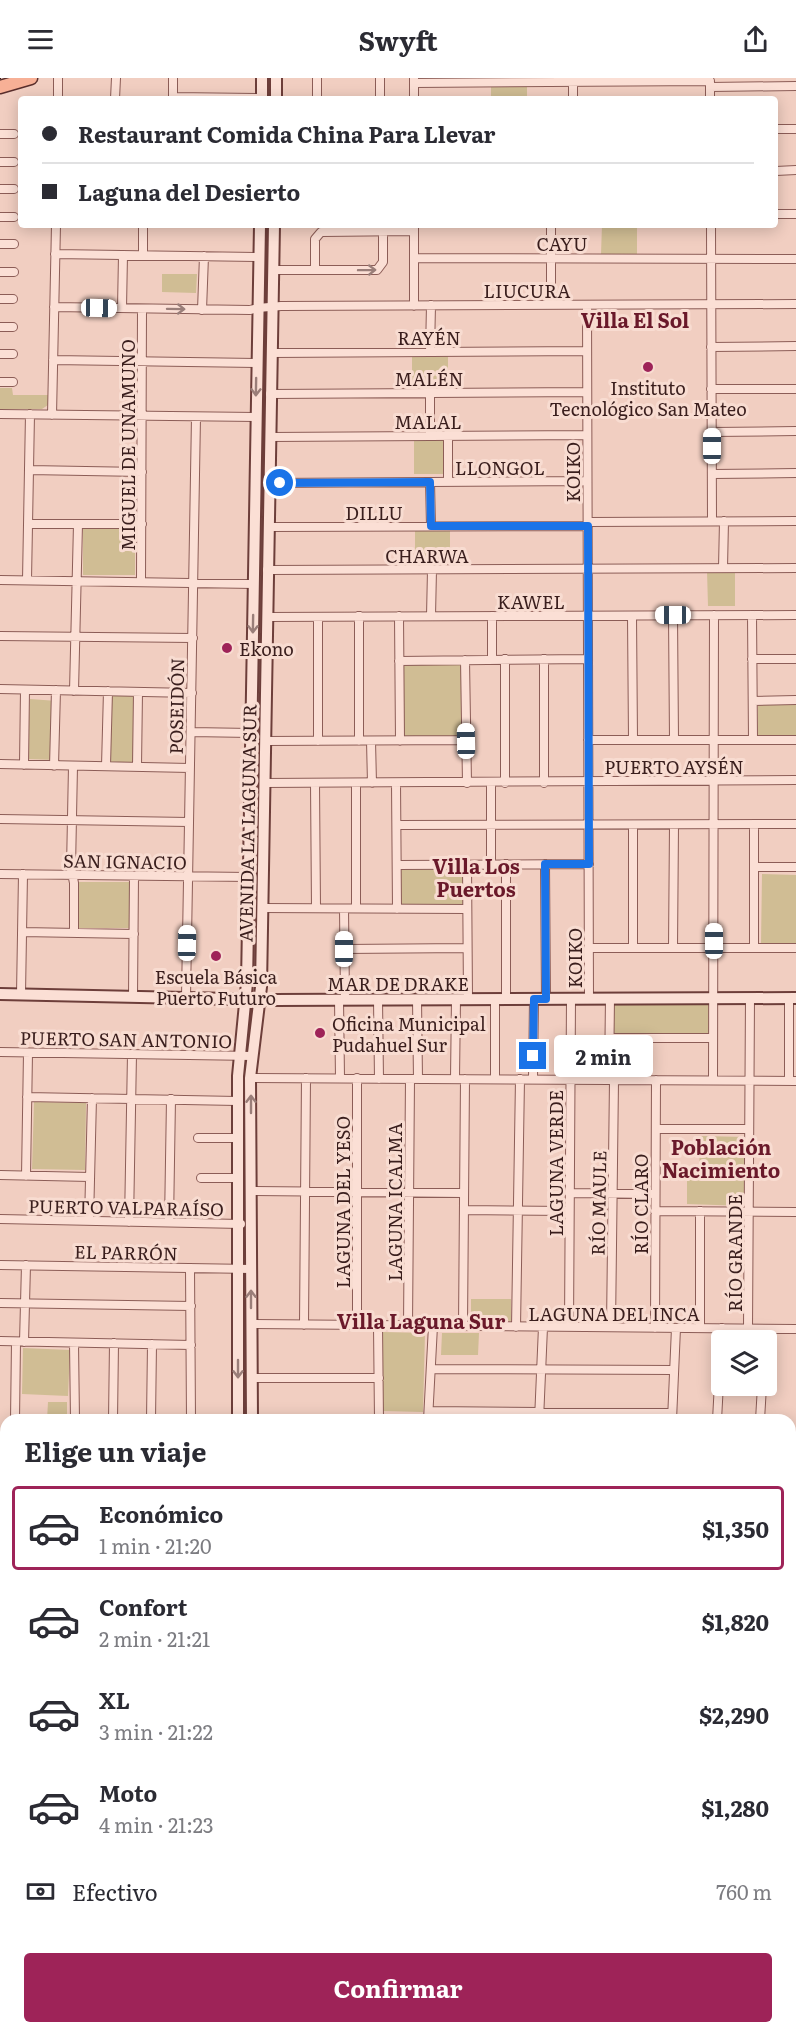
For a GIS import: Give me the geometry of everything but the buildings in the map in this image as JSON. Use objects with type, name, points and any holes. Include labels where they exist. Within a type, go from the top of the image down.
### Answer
[{"type":"main road","points":[[0,87],[31,78]]},
{"type":"street","points":[[58,78],[58,96]]},
{"type":"street","points":[[116,78],[116,96]]},
{"type":"street","points":[[173,78],[173,96]]},
{"type":"street","points":[[262,78],[262,96]]},
{"type":"street","points":[[276,78],[276,96]]},
{"type":"street","points":[[316,96],[317,78]]},
{"type":"street","points":[[380,78],[380,96]]},
{"type":"street","points":[[573,80],[573,96]]},
{"type":"street","points":[[414,81],[573,80],[796,86]]},
{"type":"street","points":[[778,129],[796,129]]},
{"type":"street","points":[[0,134],[14,134]]},
{"type":"street","points":[[0,162],[14,162]]},
{"type":"street","points":[[778,171],[796,171]]},
{"type":"street","points":[[0,189],[14,189]]},
{"type":"street","points":[[778,214],[796,213]]},
{"type":"street","points":[[0,217],[14,217]]},
{"type":"street","points":[[52,415],[56,228]]},
{"type":"street","points":[[143,228],[143,255]]},
{"type":"street","points":[[260,228],[267,231],[274,230]]},
{"type":"street","name":"AVENIDA LA LAGUNA SUR","points":[[238,1414],[237,1101],[239,1056],[246,998],[260,228]]},
{"type":"street","points":[[315,270],[315,239],[319,233],[414,228],[414,306]]},
{"type":"street","points":[[551,228],[551,305]]},
{"type":"street","points":[[711,228],[712,521]]},
{"type":"street","name":"AVENIDA LA LAGUNA SUR","points":[[252,1414],[250,1078],[260,998],[274,230]]},
{"type":"street","points":[[273,270],[379,269],[383,262],[383,231]]},
{"type":"street","points":[[0,244],[14,244]]},
{"type":"street","points":[[55,254],[259,257]]},
{"type":"street","points":[[122,308],[123,255]]},
{"type":"street","points":[[202,310],[204,256]]},
{"type":"street","name":"CAYU","points":[[414,258],[796,259]]},
{"type":"street","points":[[0,272],[14,272]]},
{"type":"street","points":[[0,298],[13,299]]},
{"type":"street","name":"LIUCURA","points":[[54,307],[250,310],[273,306],[796,304]]},
{"type":"street","points":[[430,352],[431,305]]},
{"type":"street","name":"KOIKO","points":[[587,305],[589,998]]},
{"type":"street","name":"MIGUEL DE UNAMUNO","points":[[141,582],[142,309]]},
{"type":"street","points":[[0,327],[13,327]]},
{"type":"street","points":[[711,347],[796,346]]},
{"type":"street","name":"RAYÉN","points":[[271,353],[587,351]]},
{"type":"street","points":[[0,354],[13,354]]},
{"type":"street","points":[[53,360],[257,363]]},
{"type":"street","points":[[0,382],[13,382]]},
{"type":"street","points":[[711,389],[796,389]]},
{"type":"street","name":"MALÉN","points":[[270,394],[587,392]]},
{"type":"street","points":[[430,393],[430,436]]},
{"type":"street","points":[[0,414],[256,417]]},
{"type":"street","points":[[27,580],[30,414]]},
{"type":"street","name":"POSEIDÓN","points":[[186,997],[196,417]]},
{"type":"street","points":[[712,432],[796,431]]},
{"type":"street","name":"MALAL","points":[[270,437],[587,435]]},
{"type":"street","points":[[448,436],[448,482]]},
{"type":"street","points":[[29,470],[142,472]]},
{"type":"street","points":[[712,474],[796,473]]},
{"type":"street","name":"LLONGOL","points":[[269,483],[587,481]]},
{"type":"street","points":[[430,482],[431,526]]},
{"type":"street","points":[[723,521],[723,568]]},
{"type":"street","name":"DILLU","points":[[268,527],[796,521]]},
{"type":"street","points":[[28,524],[142,524]]},
{"type":"street","points":[[74,691],[78,524]]},
{"type":"street","name":"CHARWA","points":[[267,570],[796,568]]},
{"type":"street","points":[[431,616],[432,570]]},
{"type":"street","points":[[0,580],[254,584]]},
{"type":"street","points":[[673,615],[674,740]]},
{"type":"street","points":[[713,1080],[714,615]]},
{"type":"street","points":[[752,615],[753,740]]},
{"type":"street","name":"KAWEL","points":[[267,617],[796,615]]},
{"type":"street","points":[[359,616],[359,741]]},
{"type":"street","points":[[399,616],[399,741]]},
{"type":"street","points":[[492,616],[492,660]]},
{"type":"street","points":[[633,616],[633,740]]},
{"type":"street","points":[[318,617],[318,741]]},
{"type":"street","points":[[0,636],[193,638]]},
{"type":"street","points":[[399,661],[588,658]]},
{"type":"street","points":[[505,659],[505,783]]},
{"type":"street","points":[[544,659],[544,783]]},
{"type":"street","points":[[753,659],[796,659]]},
{"type":"street","points":[[465,660],[467,783]]},
{"type":"street","points":[[0,689],[192,693]]},
{"type":"street","points":[[24,765],[26,690]]},
{"type":"street","points":[[54,766],[56,690]]},
{"type":"street","points":[[106,766],[108,691]]},
{"type":"street","points":[[137,767],[138,692]]},
{"type":"street","points":[[753,701],[796,700]]},
{"type":"street","points":[[191,732],[251,733]]},
{"type":"street","points":[[588,740],[796,740]]},
{"type":"street","points":[[265,741],[466,741]]},
{"type":"street","points":[[371,741],[372,783]]},
{"type":"street","points":[[0,764],[190,768]]},
{"type":"street","points":[[73,766],[74,933]]},
{"type":"street","name":"PUERTO AYSÉN","points":[[264,783],[588,783],[796,780]]},
{"type":"street","points":[[315,783],[316,909]]},
{"type":"street","points":[[356,783],[356,908]]},
{"type":"street","points":[[396,783],[397,909]]},
{"type":"street","points":[[491,783],[491,864]]},
{"type":"street","points":[[0,819],[189,822]]},
{"type":"street","points":[[397,825],[796,824]]},
{"type":"street","points":[[633,825],[633,948]]},
{"type":"street","points":[[673,948],[674,825]]},
{"type":"street","points":[[754,825],[754,948]]},
{"type":"street","points":[[455,1079],[467,948],[467,864]]},
{"type":"street","points":[[495,1079],[501,999],[506,864]]},
{"type":"street","points":[[545,864],[546,999]]},
{"type":"street","points":[[397,865],[589,864]]},
{"type":"street","points":[[754,867],[796,867]]},
{"type":"street","name":"SAN IGNACIO","points":[[0,874],[249,878]]},
{"type":"street","points":[[21,994],[23,874]]},
{"type":"street","points":[[133,996],[134,876]]},
{"type":"street","points":[[262,908],[467,909]]},
{"type":"street","points":[[340,1078],[344,909]]},
{"type":"street","points":[[22,932],[134,934]]},
{"type":"street","points":[[344,949],[467,948]]},
{"type":"street","points":[[589,948],[796,948]]},
{"type":"street","name":"MAR DE DRAKE","points":[[0,994],[342,999],[792,998]]},
{"type":"street","name":"RÍO MAULE","points":[[610,998],[613,1194],[611,1328]]},
{"type":"street","name":"RÍO GRANDE","points":[[748,1329],[750,998]]},
{"type":"street","points":[[250,1078],[792,1081],[792,998]]},
{"type":"street","points":[[378,999],[380,1078]]},
{"type":"street","name":"LAGUNA ICALMA","points":[[408,1326],[409,1192],[417,999]]},
{"type":"street","points":[[533,1080],[534,999]]},
{"type":"street","name":"LAGUNA VERDE","points":[[568,1327],[571,999]]},
{"type":"street","points":[[610,1038],[713,1038]]},
{"type":"street","name":"PUERTO SAN ANTONIO","points":[[0,1052],[252,1056]]},
{"type":"street","points":[[26,1176],[28,1053]]},
{"type":"street","points":[[129,1222],[132,1054]]},
{"type":"street","points":[[304,1325],[306,1078]]},
{"type":"street","name":"LAGUNA DEL YESO","points":[[357,1078],[357,1325]]},
{"type":"street","points":[[463,1326],[465,1079]]},
{"type":"street","points":[[516,1327],[520,1079]]},
{"type":"street","name":"RÍO CLARO","points":[[655,1328],[656,1080]]},
{"type":"street","points":[[27,1097],[237,1101]]},
{"type":"street","points":[[89,1221],[92,1098]]},
{"type":"street","points":[[169,1222],[171,1100]]},
{"type":"street","points":[[656,1129],[749,1129]]},
{"type":"street","points":[[198,1138],[237,1138]]},
{"type":"street","points":[[0,1175],[90,1177]]},
{"type":"street","points":[[201,1178],[237,1178]]},
{"type":"street","points":[[251,1191],[464,1193]]},
{"type":"street","points":[[569,1194],[656,1194]]},
{"type":"street","points":[[464,1210],[569,1211]]},
{"type":"street","points":[[655,1211],[796,1212]]},
{"type":"street","points":[[700,1211],[700,1328]]},
{"type":"street","name":"PUERTO VALPARAÍSO","points":[[0,1219],[251,1224]]},
{"type":"street","name":"EL PARRÓN","points":[[0,1265],[251,1269]]},
{"type":"street","points":[[15,1414],[26,1265]]},
{"type":"street","points":[[190,1268],[191,1414]]},
{"type":"street","points":[[0,1303],[191,1306]]},
{"type":"street","name":"LAGUNA DEL INCA","points":[[252,1324],[796,1329]]},
{"type":"street","points":[[378,1326],[379,1414]]},
{"type":"street","points":[[429,1414],[433,1326]]},
{"type":"street","points":[[540,1414],[543,1327]]},
{"type":"street","points":[[672,1414],[676,1328]]},
{"type":"street","points":[[717,1414],[722,1328]]},
{"type":"street","points":[[0,1341],[191,1345]]},
{"type":"street","points":[[74,1343],[75,1414]]},
{"type":"street","points":[[113,1414],[114,1343]]},
{"type":"street","points":[[151,1414],[152,1344]]},
{"type":"street","points":[[431,1369],[674,1370]]},
{"type":"street","points":[[252,1378],[379,1378]]},
{"type":"street","points":[[760,1414],[761,1396]]},
{"type":"street","points":[[429,1411],[496,1414]]},
{"type":"shaded area","points":[[491,86],[527,86],[527,96],[491,96]]},
{"type":"shaded area","points":[[602,228],[637,228],[637,255],[601,254]]},
{"type":"shaded area","points":[[162,274],[197,274],[196,293],[162,292]]},
{"type":"shaded area","points":[[412,355],[448,355],[448,389],[412,389]]},
{"type":"shaded area","points":[[0,388],[12,388],[13,395],[48,395],[48,405],[42,409],[0,409]]},
{"type":"shaded area","points":[[414,440],[450,440],[450,474],[414,474]]},
{"type":"shaded area","points":[[83,529],[135,529],[135,575],[83,575]]},
{"type":"shaded area","points":[[415,530],[450,530],[450,564],[415,564]]},
{"type":"shaded area","points":[[707,571],[735,571],[735,606],[708,606]]},
{"type":"shaded area","points":[[404,664],[462,664],[462,737],[404,738]]},
{"type":"shaded area","points":[[112,696],[135,696],[133,762],[109,762]]},
{"type":"shaded area","points":[[30,699],[57,701],[57,760],[27,759]]},
{"type":"shaded area","points":[[758,704],[796,704],[796,736],[758,736]]},
{"type":"shaded area","points":[[402,867],[464,868],[464,906],[403,906],[400,903],[399,869]]},
{"type":"shaded area","points":[[762,874],[796,875],[796,943],[761,943]]},
{"type":"shaded area","points":[[78,882],[130,882],[130,928],[78,928]]},
{"type":"shaded area","points":[[613,1003],[710,1005],[710,1037],[613,1036]]},
{"type":"shaded area","points":[[34,1102],[86,1103],[85,1170],[32,1169]]},
{"type":"shaded area","points":[[701,1136],[746,1137],[745,1206],[687,1204],[687,1180],[700,1180],[699,1142],[701,1142]]},
{"type":"shaded area","points":[[471,1299],[511,1299],[511,1321],[471,1321]]},
{"type":"shaded area","points":[[383,1332],[425,1333],[423,1412],[382,1411]]},
{"type":"shaded area","points":[[442,1333],[479,1333],[478,1355],[441,1355]]},
{"type":"shaded area","points":[[23,1348],[70,1350],[68,1396],[22,1394]]},
{"type":"shaded area","points":[[48,1402],[67,1402],[67,1414],[47,1414]]},
{"type":"place","name":"Instituto Tecnológico San Mateo","points":[[648,367]]},
{"type":"place","name":"Ekono","points":[[227,648]]},
{"type":"place","name":"Escuela Básica Puerto Futuro","points":[[216,956]]},
{"type":"place","name":"Oficina Municipal Pudahuel Sur","points":[[320,1033]]},
{"type":"district","name":"Villa El Sol","points":[[635,319]]},
{"type":"district","name":"Villa Los Puertos","points":[[476,876]]},
{"type":"district","name":"Población Nacimiento","points":[[721,1158]]},
{"type":"district","name":"Villa Laguna Sur","points":[[421,1320]]},
{"type":"route","points":[[280,483],[430,482],[431,526],[588,526],[589,864],[545,864],[546,999],[534,999],[533,1056]]}]
